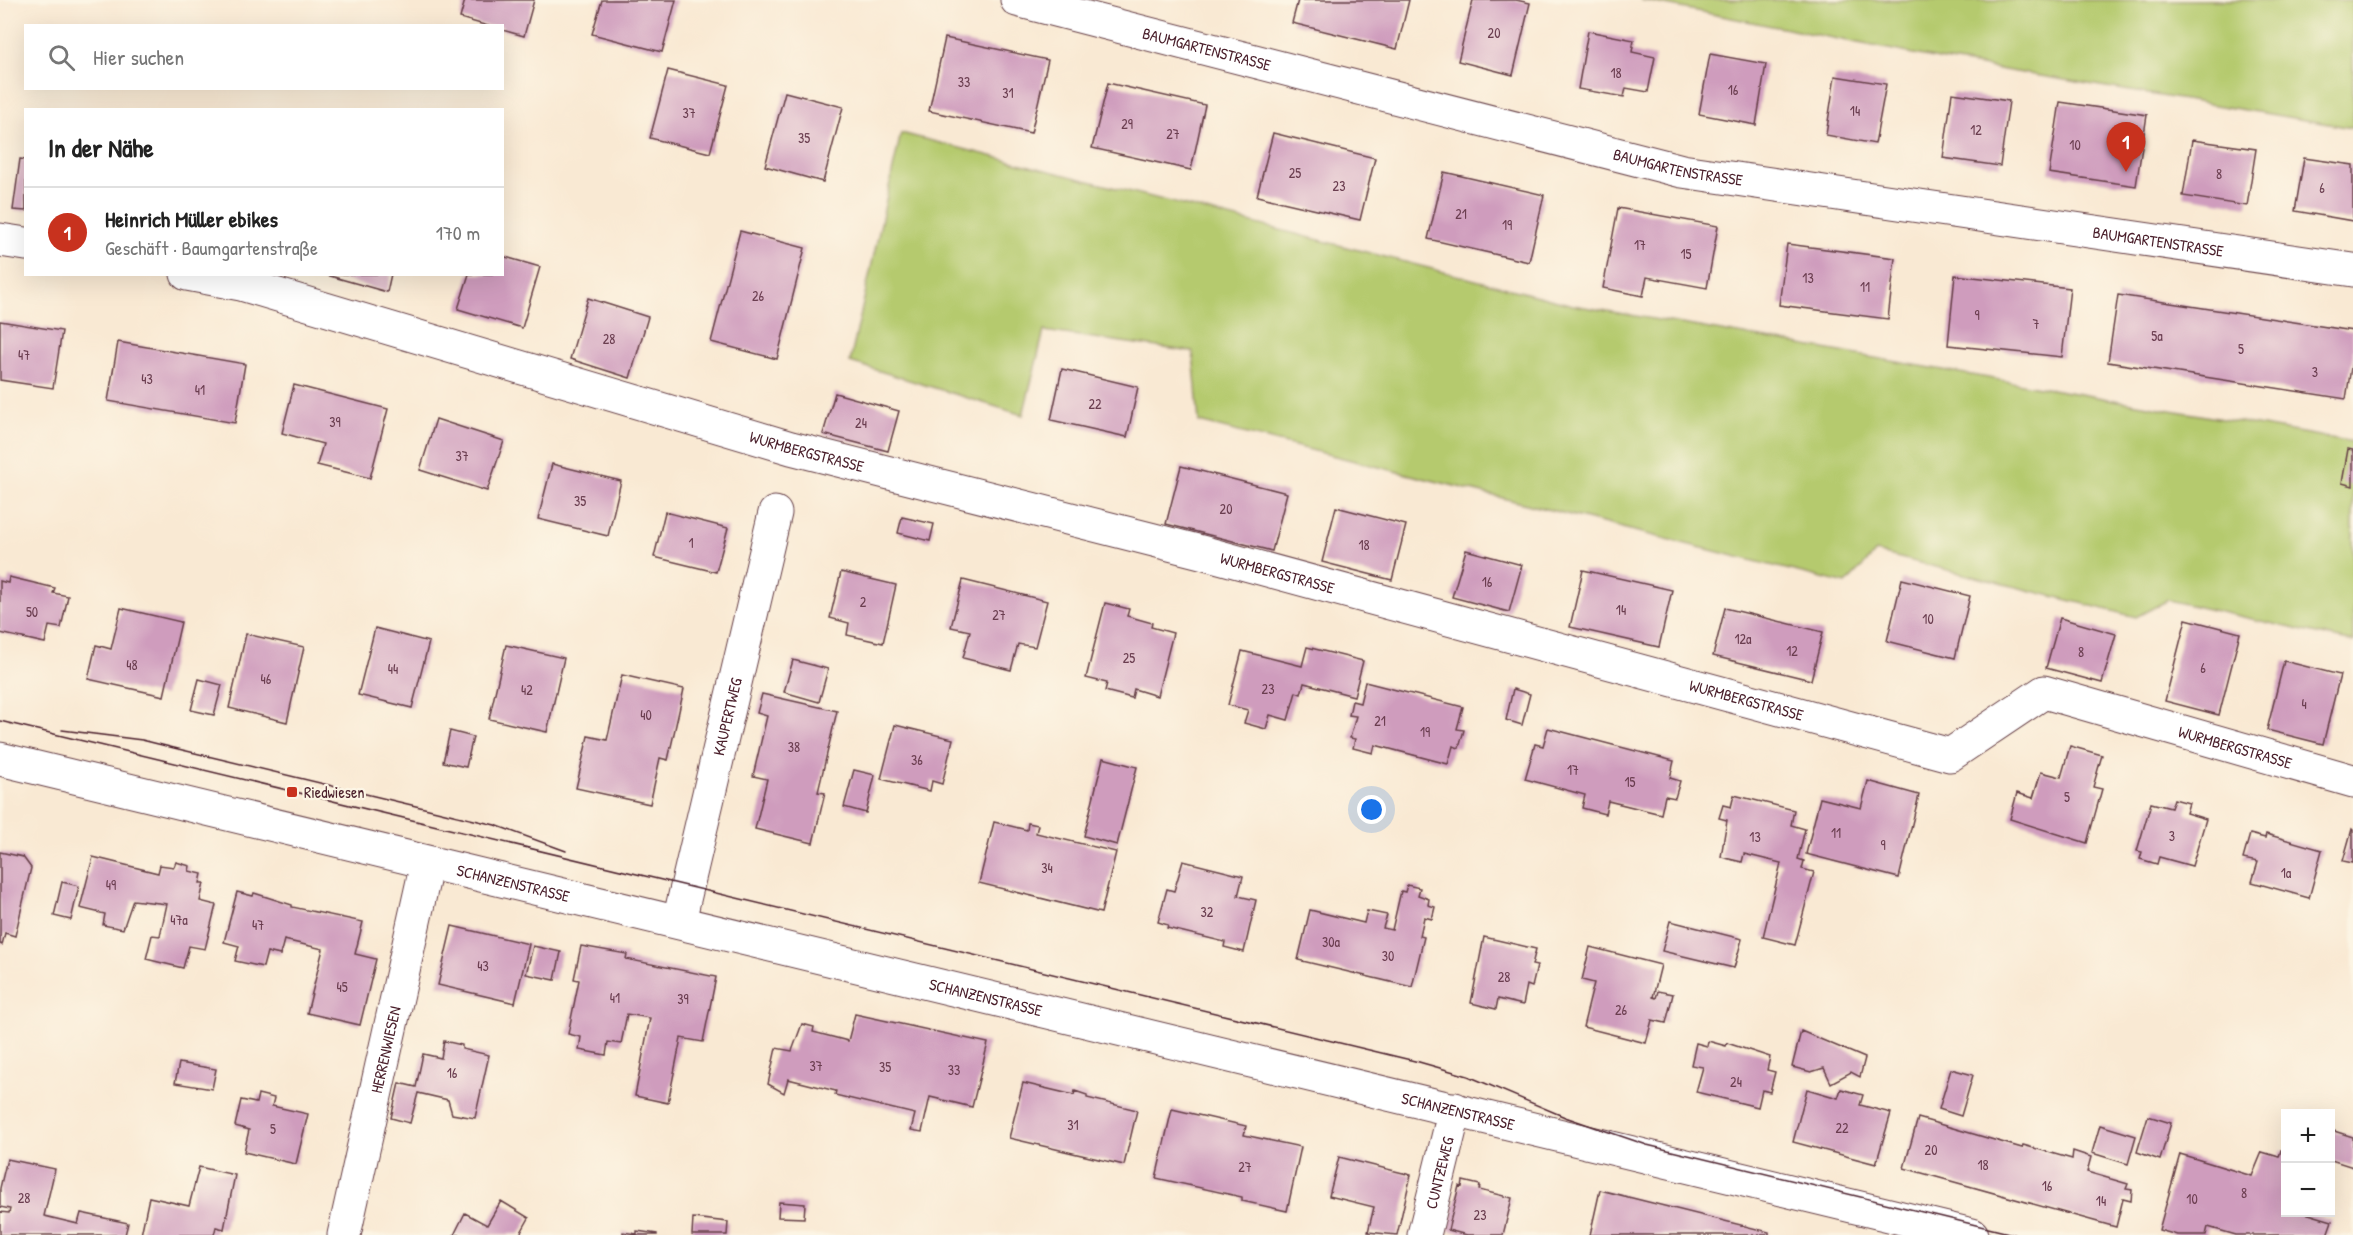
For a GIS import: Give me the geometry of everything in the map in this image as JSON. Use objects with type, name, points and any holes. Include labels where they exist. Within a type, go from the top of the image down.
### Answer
[{"type":"street","name":"BAUMGARTENSTRASSE","points":[[1017,0],[1682,171],[2353,270]]},
{"type":"street","points":[[0,240],[24,244]]},
{"type":"street","name":"WURMBERGSTRASSE","points":[[199,276],[241,284],[791,448],[1205,553],[1950,754],[2044,692],[2353,781]]},
{"type":"street","name":"KAUPERTWEG","points":[[679,921],[775,513]]},
{"type":"street","name":"SCHANZENSTRASSE","points":[[0,759],[427,863],[679,921],[1972,1235]]},
{"type":"street","name":"HERRENWIESEN","points":[[344,1235],[427,863]]},
{"type":"street","name":"CUNTZEWEG","points":[[1424,1235],[1455,1109]]},
{"type":"green space","points":[[1641,0],[2353,0],[2353,128],[1944,60]]},
{"type":"green space","points":[[901,133],[1573,305],[2353,442],[2353,642],[2168,600],[2136,617],[1876,552],[1846,584],[1199,422],[1193,352],[1044,331],[1023,415],[850,362]]},
{"type":"building","points":[[465,0],[534,0],[524,36],[504,31],[504,24],[481,24],[460,18]]},
{"type":"building","points":[[602,0],[676,0],[662,52],[592,34]]},
{"type":"building","points":[[1298,0],[1409,0],[1397,49],[1292,23]]},
{"type":"building","points":[[1473,0],[1516,0],[1530,3],[1513,75],[1458,61]]},
{"type":"building","points":[[1588,31],[1634,40],[1632,52],[1655,57],[1648,92],[1626,88],[1624,97],[1578,89]]},
{"type":"building","points":[[945,38],[1048,60],[1031,133],[929,111]]},
{"type":"building","points":[[1710,54],[1766,64],[1756,125],[1699,114]]},
{"type":"building","points":[[668,70],[728,85],[710,153],[650,138]]},
{"type":"building","points":[[1835,76],[1886,84],[1875,144],[1826,135]]},
{"type":"building","points":[[1108,83],[1205,105],[1191,170],[1092,148]]},
{"type":"building","points":[[785,92],[843,107],[823,182],[765,166]]},
{"type":"building","points":[[1952,93],[2009,101],[2000,166],[1943,158]]},
{"type":"building","points":[[2060,102],[2147,115],[2136,186],[2049,173]]},
{"type":"building","points":[[1273,133],[1375,158],[1360,220],[1257,196]]},
{"type":"building","points":[[2192,140],[2256,149],[2247,206],[2183,196]]},
{"type":"building","points":[[2304,158],[2353,165],[2353,221],[2295,211]]},
{"type":"building","points":[[20,159],[24,160],[24,211],[13,210]]},
{"type":"building","points":[[1444,172],[1544,195],[1529,262],[1428,239]]},
{"type":"building","points":[[1618,208],[1718,226],[1707,288],[1647,277],[1643,296],[1603,288]]},
{"type":"building","points":[[740,231],[805,248],[777,359],[711,342]]},
{"type":"building","points":[[1787,244],[1895,258],[1888,319],[1779,305]]},
{"type":"building","points":[[504,257],[540,267],[522,328],[458,309],[468,276],[504,276]]},
{"type":"building","points":[[1955,275],[2070,288],[2062,357],[1948,345]]},
{"type":"building","points":[[330,276],[391,276],[387,292]]},
{"type":"building","points":[[2118,295],[2353,331],[2353,355],[2346,399],[2108,362]]},
{"type":"building","points":[[588,298],[648,317],[630,378],[570,359]]},
{"type":"building","points":[[0,321],[62,331],[53,388],[0,380]]},
{"type":"building","points":[[118,342],[245,364],[235,423],[108,401]]},
{"type":"building","points":[[1062,369],[1138,387],[1127,437],[1051,420]]},
{"type":"building","points":[[294,385],[388,409],[370,478],[317,465],[323,444],[282,433]]},
{"type":"building","points":[[835,393],[899,411],[888,451],[823,434]]},
{"type":"building","points":[[436,419],[504,441],[487,491],[420,470]]},
{"type":"building","points":[[2348,449],[2353,450],[2353,486],[2342,483]]},
{"type":"building","points":[[552,464],[621,481],[608,536],[538,519]]},
{"type":"building","points":[[1181,466],[1287,493],[1272,551],[1166,524]]},
{"type":"building","points":[[1336,507],[1406,525],[1392,580],[1322,562]]},
{"type":"building","points":[[665,512],[728,528],[716,572],[654,557]]},
{"type":"building","points":[[902,517],[934,524],[930,541],[898,533]]},
{"type":"building","points":[[1466,550],[1522,565],[1509,612],[1452,597]]},
{"type":"building","points":[[1583,570],[1672,590],[1659,647],[1570,627]]},
{"type":"building","points":[[841,572],[896,585],[883,643],[847,635],[849,623],[830,618]]},
{"type":"building","points":[[9,577],[55,588],[53,593],[68,596],[61,628],[49,626],[45,643],[0,633],[0,581],[8,583]]},
{"type":"building","points":[[1902,579],[1970,596],[1955,658],[1887,641]]},
{"type":"building","points":[[963,580],[1047,601],[1035,647],[1018,644],[1011,670],[963,658],[970,631],[951,627]]},
{"type":"building","points":[[1105,603],[1129,609],[1127,616],[1152,623],[1151,627],[1173,633],[1157,696],[1134,689],[1132,698],[1105,691],[1107,683],[1086,678]]},
{"type":"building","points":[[121,608],[181,622],[164,696],[88,679],[96,645],[111,649]]},
{"type":"building","points":[[1725,608],[1823,632],[1811,680],[1713,656]]},
{"type":"building","points":[[2060,618],[2116,634],[2102,683],[2046,668]]},
{"type":"building","points":[[2186,619],[2240,633],[2219,715],[2165,701]]},
{"type":"building","points":[[375,628],[429,642],[412,708],[358,695]]},
{"type":"building","points":[[246,634],[304,647],[287,722],[229,708]]},
{"type":"building","points":[[506,645],[564,658],[547,732],[489,719]]},
{"type":"building","points":[[1307,647],[1363,661],[1354,696],[1304,683],[1301,694],[1296,692],[1288,720],[1270,715],[1266,729],[1244,723],[1248,710],[1228,705],[1242,651],[1302,666]]},
{"type":"building","points":[[793,660],[828,669],[819,702],[784,692]]},
{"type":"building","points":[[2284,661],[2340,675],[2323,744],[2267,730]]},
{"type":"building","points":[[622,675],[684,689],[668,760],[660,758],[650,804],[576,788],[588,736],[607,740]]},
{"type":"building","points":[[199,679],[222,685],[214,715],[191,710]]},
{"type":"building","points":[[1365,682],[1463,707],[1457,729],[1464,730],[1459,748],[1453,746],[1448,764],[1375,745],[1373,753],[1353,748],[1355,739],[1350,738],[1356,716],[1349,715],[1352,701],[1360,703]]},
{"type":"building","points":[[1513,689],[1530,694],[1522,725],[1506,720]]},
{"type":"building","points":[[762,694],[837,711],[818,792],[825,793],[813,843],[755,829],[767,779],[753,776],[767,716],[757,713]]},
{"type":"building","points":[[895,725],[953,739],[942,784],[932,781],[930,791],[881,779]]},
{"type":"building","points":[[1548,728],[1674,761],[1670,778],[1680,781],[1675,798],[1665,796],[1661,814],[1608,801],[1605,814],[1582,808],[1585,795],[1525,779],[1535,744],[1543,746]]},
{"type":"building","points":[[450,731],[473,737],[466,767],[443,762]]},
{"type":"building","points":[[2070,746],[2102,755],[2093,787],[2102,789],[2087,843],[2010,819],[2017,793],[2033,798],[2041,772],[2061,777]]},
{"type":"building","points":[[1103,758],[1137,767],[1117,845],[1084,836]]},
{"type":"building","points":[[854,770],[875,775],[866,813],[844,807]]},
{"type":"building","points":[[1868,781],[1919,795],[1899,878],[1806,854],[1820,798],[1861,808]]},
{"type":"building","points":[[1734,795],[1794,810],[1791,825],[1805,829],[1798,859],[1804,861],[1802,869],[1814,872],[1795,945],[1763,937],[1781,863],[1744,854],[1742,862],[1721,857],[1727,820],[1719,818],[1723,805],[1731,807]]},
{"type":"building","points":[[2174,799],[2189,803],[2186,813],[2206,819],[2192,866],[2159,857],[2157,864],[2140,859],[2142,852],[2137,851],[2151,803],[2171,808]]},
{"type":"building","points":[[994,822],[1027,830],[1028,823],[1038,825],[1036,833],[1116,852],[1101,913],[979,883]]},
{"type":"building","points":[[2353,830],[2353,863],[2343,861]]},
{"type":"building","points":[[2250,834],[2265,838],[2266,834],[2322,850],[2309,898],[2252,882],[2258,862],[2243,859]]},
{"type":"building","points":[[0,852],[23,857],[31,868],[15,936],[5,933],[2,945],[0,944]]},
{"type":"building","points":[[93,857],[158,873],[160,865],[174,867],[176,862],[190,866],[189,871],[202,874],[200,883],[204,883],[200,901],[216,905],[205,949],[189,946],[183,968],[146,959],[152,935],[160,936],[167,904],[133,900],[123,929],[103,925],[105,914],[80,908]]},
{"type":"building","points":[[1183,861],[1243,876],[1238,896],[1256,900],[1244,952],[1224,947],[1225,942],[1167,928],[1168,925],[1158,922],[1167,889],[1174,891]]},
{"type":"building","points":[[62,882],[79,886],[71,920],[54,916]]},
{"type":"building","points":[[1407,885],[1420,888],[1418,895],[1429,899],[1428,905],[1435,907],[1432,919],[1424,917],[1420,936],[1424,937],[1412,987],[1298,960],[1310,910],[1364,923],[1367,911],[1387,915],[1383,928],[1392,930],[1401,891],[1405,892]]},
{"type":"building","points":[[237,892],[253,896],[254,893],[292,905],[292,907],[363,922],[355,954],[376,959],[360,1025],[307,1013],[323,949],[284,940],[280,955],[267,952],[263,967],[235,961],[239,946],[224,942]]},
{"type":"building","points":[[1670,921],[1742,939],[1734,968],[1662,951]]},
{"type":"building","points":[[452,926],[529,944],[515,1003],[438,985]]},
{"type":"building","points":[[1484,937],[1536,949],[1532,965],[1537,966],[1532,987],[1527,985],[1523,1005],[1498,999],[1496,1009],[1471,1003]]},
{"type":"building","points":[[533,946],[561,952],[555,980],[526,974]]},
{"type":"building","points":[[581,946],[627,954],[626,959],[716,977],[703,1042],[681,1038],[668,1103],[635,1096],[650,1018],[627,1014],[621,1044],[608,1042],[606,1055],[579,1050],[581,1037],[568,1034],[579,980],[574,979]]},
{"type":"building","points":[[1590,947],[1661,965],[1653,997],[1656,998],[1658,991],[1673,994],[1666,1023],[1652,1020],[1646,1043],[1583,1027],[1594,983],[1582,980]]},
{"type":"building","points":[[855,1014],[988,1043],[972,1107],[930,1097],[922,1132],[911,1130],[915,1114],[835,1095],[836,1091],[788,1079],[784,1093],[768,1084],[776,1048],[792,1051],[802,1024],[814,1027],[813,1032],[848,1041]]},
{"type":"building","points":[[1801,1031],[1865,1058],[1860,1077],[1851,1072],[1831,1083],[1824,1068],[1811,1072],[1792,1067]]},
{"type":"building","points":[[444,1041],[462,1045],[462,1049],[489,1055],[475,1118],[452,1114],[448,1100],[418,1093],[410,1123],[391,1118],[399,1083],[416,1087],[423,1054],[441,1058]]},
{"type":"building","points":[[1708,1041],[1726,1046],[1727,1043],[1770,1057],[1767,1070],[1775,1072],[1770,1092],[1762,1090],[1758,1107],[1696,1092],[1703,1067],[1691,1065],[1696,1043],[1707,1046]]},
{"type":"building","points":[[179,1063],[216,1069],[212,1089],[175,1083]]},
{"type":"building","points":[[1951,1069],[1973,1075],[1961,1116],[1939,1109]]},
{"type":"building","points":[[1023,1083],[1074,1095],[1075,1091],[1087,1095],[1087,1098],[1137,1110],[1124,1165],[1009,1138]]},
{"type":"building","points":[[1807,1089],[1838,1098],[1841,1089],[1863,1095],[1860,1105],[1891,1113],[1876,1164],[1793,1142]]},
{"type":"building","points":[[258,1094],[274,1098],[272,1106],[308,1114],[296,1164],[244,1152],[249,1130],[235,1126],[241,1100],[256,1103]]},
{"type":"building","points":[[1172,1109],[1246,1126],[1244,1135],[1301,1147],[1287,1211],[1242,1201],[1242,1197],[1156,1178]]},
{"type":"building","points":[[2148,1116],[2171,1123],[2160,1160],[2137,1152]]},
{"type":"building","points":[[1918,1118],[2022,1148],[2023,1145],[2072,1159],[2073,1151],[2091,1157],[2087,1172],[2128,1184],[2126,1189],[2132,1190],[2131,1201],[2123,1199],[2116,1227],[1904,1168]]},
{"type":"building","points":[[2100,1125],[2136,1136],[2128,1164],[2092,1153]]},
{"type":"building","points":[[2335,1131],[2353,1137],[2353,1167],[2335,1161]]},
{"type":"building","points":[[2281,1150],[2281,1217],[2319,1217],[2332,1221],[2327,1235],[2236,1235],[2208,1227],[2206,1235],[2177,1235],[2159,1230],[2180,1154],[2252,1176],[2262,1152],[2279,1157]]},
{"type":"building","points":[[1339,1157],[1411,1175],[1397,1235],[1368,1232],[1374,1207],[1329,1196]]},
{"type":"building","points":[[7,1159],[55,1169],[44,1216],[78,1224],[81,1213],[128,1223],[125,1235],[0,1235],[0,1212],[9,1213],[10,1209],[0,1207],[0,1188]]},
{"type":"building","points":[[199,1167],[235,1175],[224,1229],[216,1227],[214,1235],[141,1235],[149,1197],[189,1206]]},
{"type":"building","points":[[1463,1181],[1480,1185],[1479,1190],[1512,1198],[1503,1235],[1467,1235],[1448,1230],[1459,1186],[1462,1187]]},
{"type":"building","points":[[1600,1190],[1769,1232],[1769,1235],[1590,1235]]},
{"type":"building","points":[[501,1201],[529,1218],[520,1234],[454,1235],[465,1213],[487,1225]]},
{"type":"building","points":[[779,1202],[805,1204],[804,1218],[778,1217]]},
{"type":"building","points":[[693,1218],[728,1222],[727,1235],[692,1235]]},
{"type":"building","points":[[637,1231],[657,1235],[623,1235],[623,1232],[637,1234]]},
{"type":"tram line","points":[[0,721],[1419,1062],[1468,1076],[1565,1117],[1647,1145],[2017,1235]]},
{"type":"tram line","points":[[62,730],[142,740],[495,825],[566,851]]},
{"type":"place","name":"Heinrich Müller ebikes","points":[[2126,172]]},
{"type":"place","name":"Riedwiesen","points":[[292,792]]}]
